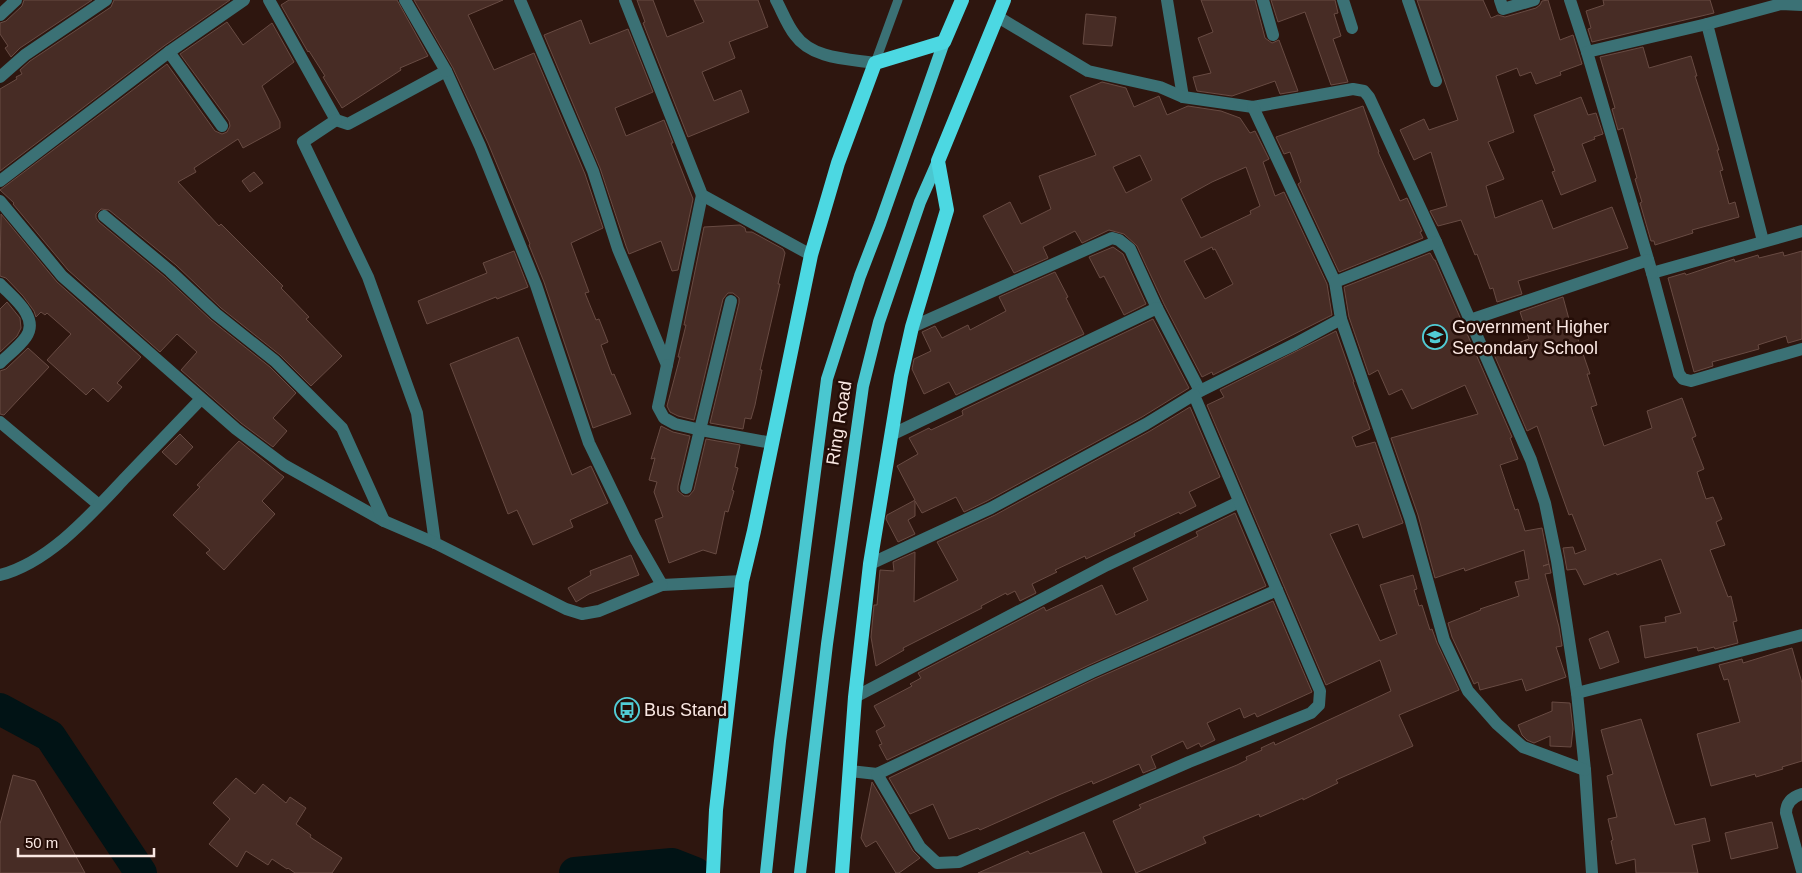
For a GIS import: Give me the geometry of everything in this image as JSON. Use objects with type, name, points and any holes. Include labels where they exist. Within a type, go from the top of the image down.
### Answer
[{"type":"highway","name":"Ring Road","points":[[944,42],[962,0]]},
{"type":"highway","name":"Ring Road","points":[[938,161],[1004,0]]},
{"type":"highway","points":[[713,873],[716,810],[742,582],[811,255],[838,163],[875,63],[944,42]]},
{"type":"highway","points":[[842,873],[855,697],[870,564],[901,376],[912,327],[947,210],[938,161]]},
{"type":"main road","name":"Ring Road","points":[[766,873],[780,741],[827,379],[860,276],[944,42]]},
{"type":"main road","name":"Ring Road","points":[[800,873],[862,386],[879,322],[920,202],[938,161]]},
{"type":"street","points":[[0,15],[16,0]]},
{"type":"street","points":[[0,77],[25,54],[106,0]]},
{"type":"street","points":[[0,181],[169,52],[244,0]]},
{"type":"street","points":[[269,0],[336,120],[348,124],[446,71]]},
{"type":"street","points":[[405,0],[446,71],[480,146],[536,285],[589,443],[635,538],[662,585]]},
{"type":"street","points":[[520,0],[594,171],[618,249],[667,364]]},
{"type":"street","points":[[625,0],[702,195],[658,407],[664,418],[675,424],[772,443]]},
{"type":"street","points":[[776,0],[795,36],[807,46],[820,54],[875,63]]},
{"type":"street","points":[[1167,0],[1183,97]]},
{"type":"street","points":[[1263,0],[1273,35]]},
{"type":"street","points":[[1343,0],[1352,28]]},
{"type":"street","points":[[1408,0],[1436,81]]},
{"type":"street","points":[[1500,0],[1503,9],[1534,0]]},
{"type":"street","points":[[1570,0],[1648,260],[1679,374],[1683,379],[1691,381],[1802,349]]},
{"type":"street","points":[[1587,52],[1707,24],[1781,4],[1802,5]]},
{"type":"street","points":[[998,17],[1088,71],[1160,87],[1183,97],[1253,107],[1353,89],[1364,91],[1372,103],[1436,242],[1531,460],[1545,503],[1558,561],[1577,693],[1586,770],[1592,873]]},
{"type":"street","points":[[1707,24],[1763,241]]},
{"type":"street","points":[[169,52],[222,126]]},
{"type":"street","points":[[1253,107],[1335,282],[1341,318],[1410,518],[1444,640],[1468,692],[1497,724],[1524,747],[1586,770]]},
{"type":"street","points":[[336,120],[303,142],[368,277],[417,413],[435,543]]},
{"type":"street","points":[[702,195],[811,255]]},
{"type":"street","points":[[0,201],[62,276],[236,429],[284,465],[384,521],[435,543],[566,609],[582,614],[599,611],[662,585],[742,582]]},
{"type":"street","points":[[104,216],[170,271],[216,314],[275,361],[342,428],[384,521]]},
{"type":"street","points":[[1652,274],[1802,231]]},
{"type":"street","points":[[877,774],[920,847],[937,863],[959,862],[1189,762],[1311,713],[1318,705],[1320,691],[1239,502],[1197,393],[1130,249],[1119,240],[1112,238],[912,327]]},
{"type":"street","points":[[1335,282],[1436,242]]},
{"type":"street","points":[[1470,320],[1648,260]]},
{"type":"street","points":[[0,284],[25,310],[30,328],[26,337],[0,363]]},
{"type":"street","points":[[686,488],[731,301]]},
{"type":"street","points":[[891,435],[1157,308]]},
{"type":"street","points":[[870,564],[991,508],[1146,424],[1197,393],[1295,344],[1341,318]]},
{"type":"street","points":[[0,575],[11,572],[45,553],[81,523],[201,399]]},
{"type":"street","points":[[0,422],[99,505]]},
{"type":"street","points":[[855,697],[1107,565],[1239,502]]},
{"type":"street","points":[[850,771],[877,774],[1092,672],[1277,590]]},
{"type":"street","points":[[1577,693],[1802,635]]},
{"type":"street","points":[[1802,794],[1789,801],[1786,807],[1802,871]]},
{"type":"lane","points":[[875,63],[898,0]]},
{"type":"building","points":[[24,0],[92,0],[20,48],[11,57],[5,48],[8,46],[0,34],[0,23],[6,21],[22,6]]},
{"type":"building","points":[[114,0],[230,0],[164,46],[0,171],[0,89],[17,79],[16,77],[22,74],[20,70],[30,61],[111,7]]},
{"type":"building","points":[[289,0],[397,0],[428,56],[400,68],[401,70],[342,108],[323,77],[325,76],[308,52],[281,5]]},
{"type":"building","points":[[414,0],[503,0],[468,15],[494,70],[534,53],[585,174],[603,228],[571,243],[589,292],[585,293],[596,320],[599,319],[608,342],[601,345],[612,375],[614,374],[631,414],[593,428],[530,244],[488,143],[453,68]]},
{"type":"building","points":[[637,0],[653,0],[667,37],[704,22],[694,0],[758,0],[768,27],[729,42],[735,58],[702,72],[714,101],[741,90],[749,112],[688,137],[643,23],[645,22]]},
{"type":"building","points":[[1201,0],[1255,0],[1265,38],[1272,43],[1279,40],[1298,91],[1280,94],[1275,81],[1232,96],[1197,91],[1193,77],[1211,73],[1198,38],[1213,32]]},
{"type":"building","points":[[1271,0],[1335,0],[1338,13],[1334,14],[1341,36],[1333,39],[1348,82],[1331,85],[1305,12],[1278,22]]},
{"type":"building","points":[[1417,0],[1483,0],[1491,18],[1498,15],[1505,17],[1536,8],[1542,1],[1548,0],[1560,40],[1573,35],[1582,64],[1560,72],[1561,75],[1536,84],[1531,72],[1520,76],[1517,68],[1496,76],[1514,132],[1488,142],[1504,179],[1486,186],[1495,218],[1542,200],[1553,229],[1612,207],[1628,248],[1518,281],[1522,294],[1497,302],[1493,288],[1490,289],[1477,254],[1475,255],[1461,220],[1438,226],[1430,211],[1447,206],[1431,152],[1414,160],[1400,130],[1424,119],[1429,130],[1458,120]]},
{"type":"building","points":[[1603,0],[1710,0],[1714,13],[1592,42],[1588,29],[1591,28],[1586,11],[1604,5]]},
{"type":"building","points":[[1086,14],[1116,17],[1112,46],[1083,44]]},
{"type":"building","points":[[581,20],[590,44],[628,29],[653,92],[615,108],[626,136],[664,120],[673,143],[671,143],[693,199],[678,270],[672,271],[661,241],[629,254],[600,168],[544,35]]},
{"type":"building","points":[[227,22],[243,45],[272,23],[294,62],[262,86],[280,122],[280,128],[243,148],[238,139],[194,168],[196,172],[178,182],[219,226],[221,224],[283,286],[281,288],[309,317],[306,319],[342,356],[311,386],[280,355],[221,308],[176,265],[109,210],[101,209],[96,214],[96,218],[165,277],[211,320],[270,367],[296,393],[273,418],[287,431],[273,447],[241,423],[181,370],[197,352],[177,334],[160,352],[68,270],[14,203],[0,190],[167,64],[215,131],[222,134],[227,132],[230,126],[229,121],[180,54]]},
{"type":"building","points":[[1643,47],[1649,68],[1691,56],[1697,76],[1695,76],[1719,150],[1717,150],[1723,170],[1720,171],[1729,204],[1735,202],[1739,217],[1692,230],[1693,233],[1655,245],[1654,241],[1651,241],[1640,203],[1642,202],[1635,179],[1637,178],[1623,128],[1618,130],[1612,109],[1615,108],[1600,57]]},
{"type":"building","points":[[1102,82],[1126,88],[1134,107],[1159,96],[1167,115],[1188,106],[1221,111],[1240,118],[1250,133],[1255,131],[1269,159],[1263,162],[1275,196],[1284,192],[1327,284],[1332,315],[1213,375],[1212,372],[1202,377],[1164,304],[1137,246],[1124,234],[1109,230],[1082,243],[1075,231],[1043,247],[1048,258],[1014,273],[983,216],[1010,202],[1021,224],[1051,209],[1039,176],[1096,155],[1070,96]],"holes":[[[1140,155],[1152,180],[1126,193],[1113,167]],[[1246,167],[1260,206],[1250,211],[1251,214],[1201,238],[1181,199],[1212,182]],[[1212,247],[1213,250],[1215,249],[1233,284],[1205,299],[1184,261]]]},
{"type":"building","points":[[1581,97],[1588,115],[1596,113],[1603,134],[1582,144],[1596,181],[1561,195],[1552,172],[1555,171],[1534,115]]},
{"type":"building","points":[[1363,106],[1378,152],[1400,201],[1407,198],[1422,231],[1420,232],[1423,238],[1339,272],[1298,184],[1301,182],[1290,152],[1284,154],[1276,137]]},
{"type":"building","points":[[254,172],[263,183],[250,192],[242,181]]},
{"type":"building","points":[[1,214],[57,282],[141,357],[117,383],[122,387],[108,402],[93,388],[86,395],[47,360],[71,334],[47,313],[45,315],[41,312],[36,317],[23,296],[6,278],[0,276]]},
{"type":"building","points":[[740,225],[745,228],[746,232],[752,232],[783,249],[785,253],[778,284],[780,284],[760,370],[762,370],[755,405],[751,419],[745,418],[743,429],[710,423],[739,303],[739,298],[733,293],[728,293],[723,299],[694,420],[670,412],[667,406],[680,357],[678,357],[686,325],[684,325],[704,227]]},
{"type":"building","points":[[1113,247],[1123,254],[1146,304],[1124,315],[1104,276],[1100,278],[1089,257]]},
{"type":"building","points":[[514,251],[528,287],[497,299],[496,297],[427,324],[418,301],[487,273],[483,263]]},
{"type":"building","points":[[1802,251],[1802,339],[1788,343],[1786,336],[1758,345],[1759,349],[1712,362],[1713,366],[1694,372],[1668,278],[1685,273],[1686,275],[1734,259],[1735,262],[1758,255],[1759,258],[1783,252],[1784,256]]},
{"type":"building","points":[[1430,253],[1435,260],[1512,437],[1510,438],[1518,459],[1500,465],[1515,510],[1518,509],[1525,531],[1542,528],[1551,573],[1545,574],[1562,646],[1556,647],[1566,677],[1526,691],[1522,679],[1480,690],[1478,682],[1474,684],[1452,637],[1448,623],[1480,609],[1519,596],[1515,582],[1529,579],[1524,550],[1465,571],[1464,568],[1435,578],[1418,515],[1391,438],[1478,414],[1465,385],[1412,409],[1402,389],[1389,395],[1378,370],[1369,375],[1349,317],[1344,287]]},
{"type":"building","points":[[1055,272],[1084,334],[956,395],[949,382],[924,394],[912,369],[914,359],[931,351],[922,332],[935,326],[942,338],[968,325],[970,330],[1006,311],[999,297]]},
{"type":"building","points":[[1563,297],[1570,323],[1572,322],[1590,374],[1587,374],[1597,405],[1591,407],[1604,446],[1652,428],[1647,411],[1682,398],[1696,436],[1692,438],[1704,469],[1697,472],[1706,499],[1713,497],[1722,519],[1716,522],[1725,545],[1710,550],[1728,597],[1731,596],[1737,621],[1733,622],[1738,643],[1698,651],[1697,647],[1645,658],[1640,626],[1666,622],[1665,617],[1681,613],[1661,559],[1584,585],[1576,569],[1567,570],[1563,548],[1573,547],[1575,554],[1586,550],[1572,514],[1569,515],[1537,426],[1527,431],[1493,352],[1529,339],[1520,312]]},
{"type":"building","points":[[7,302],[20,318],[21,328],[17,336],[0,352],[0,309]]},
{"type":"building","points":[[1153,319],[1189,388],[1142,417],[964,512],[956,497],[922,513],[915,501],[915,516],[908,520],[915,534],[898,542],[886,519],[887,515],[915,500],[897,466],[918,454],[909,438],[963,415],[963,410]]},
{"type":"building","points":[[1336,331],[1370,429],[1352,437],[1356,447],[1375,442],[1403,523],[1363,538],[1358,524],[1330,534],[1380,641],[1397,634],[1380,585],[1413,575],[1417,589],[1414,590],[1419,606],[1422,605],[1430,630],[1432,629],[1459,690],[1399,715],[1413,746],[1336,780],[1338,783],[1303,800],[1303,798],[1260,817],[1259,814],[1203,837],[1206,843],[1136,873],[1113,821],[1141,808],[1139,805],[1237,765],[1247,760],[1246,757],[1262,750],[1261,748],[1274,742],[1275,745],[1391,691],[1380,660],[1326,685],[1207,405],[1224,397],[1220,390]]},
{"type":"building","points":[[518,337],[572,475],[591,466],[608,503],[570,520],[573,527],[533,545],[517,510],[508,514],[450,364]]},
{"type":"building","points":[[28,348],[49,367],[4,415],[0,414],[0,371],[6,369]]},
{"type":"building","points":[[1190,407],[1220,477],[1189,492],[1196,506],[1134,533],[1135,536],[1086,559],[1085,556],[1055,570],[1057,572],[1032,584],[1036,593],[1020,601],[1015,591],[1007,595],[1006,593],[981,606],[982,608],[903,648],[904,650],[876,666],[871,637],[874,605],[877,605],[880,570],[894,571],[893,562],[915,552],[914,602],[958,580],[937,542],[995,515],[1150,431]]},
{"type":"building","points":[[661,426],[673,432],[690,436],[678,486],[678,491],[684,496],[689,496],[694,490],[706,439],[740,445],[735,467],[738,468],[732,490],[734,491],[728,512],[725,511],[716,554],[703,550],[669,563],[655,520],[663,517],[654,492],[657,482],[649,480],[655,458],[651,459]]},
{"type":"building","points":[[180,434],[193,447],[176,465],[162,452]]},
{"type":"building","points":[[239,441],[284,477],[262,501],[275,514],[224,570],[206,553],[210,550],[173,515],[200,487],[197,485]]},
{"type":"building","points":[[1235,513],[1266,586],[1089,665],[887,760],[879,745],[882,744],[876,731],[885,726],[874,706],[912,686],[910,684],[921,678],[918,673],[1044,607],[1046,611],[1102,585],[1116,615],[1148,600],[1133,568],[1198,536],[1196,532]]},
{"type":"building","points":[[631,555],[639,575],[589,594],[576,602],[568,588],[591,575],[590,571]]},
{"type":"building","points":[[1273,601],[1312,692],[1257,717],[1255,713],[1244,718],[1240,708],[1207,723],[1215,740],[1201,747],[1199,743],[1187,749],[1183,741],[1151,756],[1156,768],[1143,773],[1139,764],[1093,784],[1092,781],[980,830],[978,828],[949,839],[933,804],[910,814],[889,778],[1095,679]]},
{"type":"building","points":[[1608,631],[1619,662],[1600,669],[1589,639]]},
{"type":"building","points":[[1792,648],[1802,683],[1802,761],[1756,777],[1755,774],[1711,786],[1697,734],[1740,722],[1728,679],[1724,680],[1719,665],[1742,659],[1743,663]]},
{"type":"building","points":[[1552,702],[1570,703],[1573,729],[1571,747],[1550,746],[1550,736],[1534,743],[1522,735],[1518,725],[1552,711]]},
{"type":"building","points":[[1641,719],[1675,825],[1705,818],[1710,841],[1692,845],[1698,873],[1636,873],[1635,859],[1616,864],[1608,819],[1617,817],[1607,776],[1613,774],[1601,730]]},
{"type":"building","points":[[13,775],[35,781],[85,873],[0,873],[0,824]]},
{"type":"building","points":[[236,778],[255,794],[263,784],[286,803],[290,797],[306,808],[296,824],[311,835],[310,837],[342,858],[332,873],[295,873],[272,859],[268,865],[246,851],[237,867],[209,844],[230,819],[213,803]]},
{"type":"building","points":[[872,782],[913,851],[920,858],[899,873],[896,873],[876,841],[866,847],[861,838]]},
{"type":"building","points":[[1772,822],[1778,848],[1731,859],[1725,833]]},
{"type":"building","points":[[1084,832],[1102,873],[978,873],[1028,851],[1030,854]]},
{"type":"waterway","points":[[0,709],[50,736],[141,873]]},
{"type":"waterway","points":[[575,873],[672,864],[695,873]]},
{"type":"place","name":"Government Higher Secondary School","points":[[1435,337]]},
{"type":"place","name":"Bus Stand","points":[[627,710]]}]
